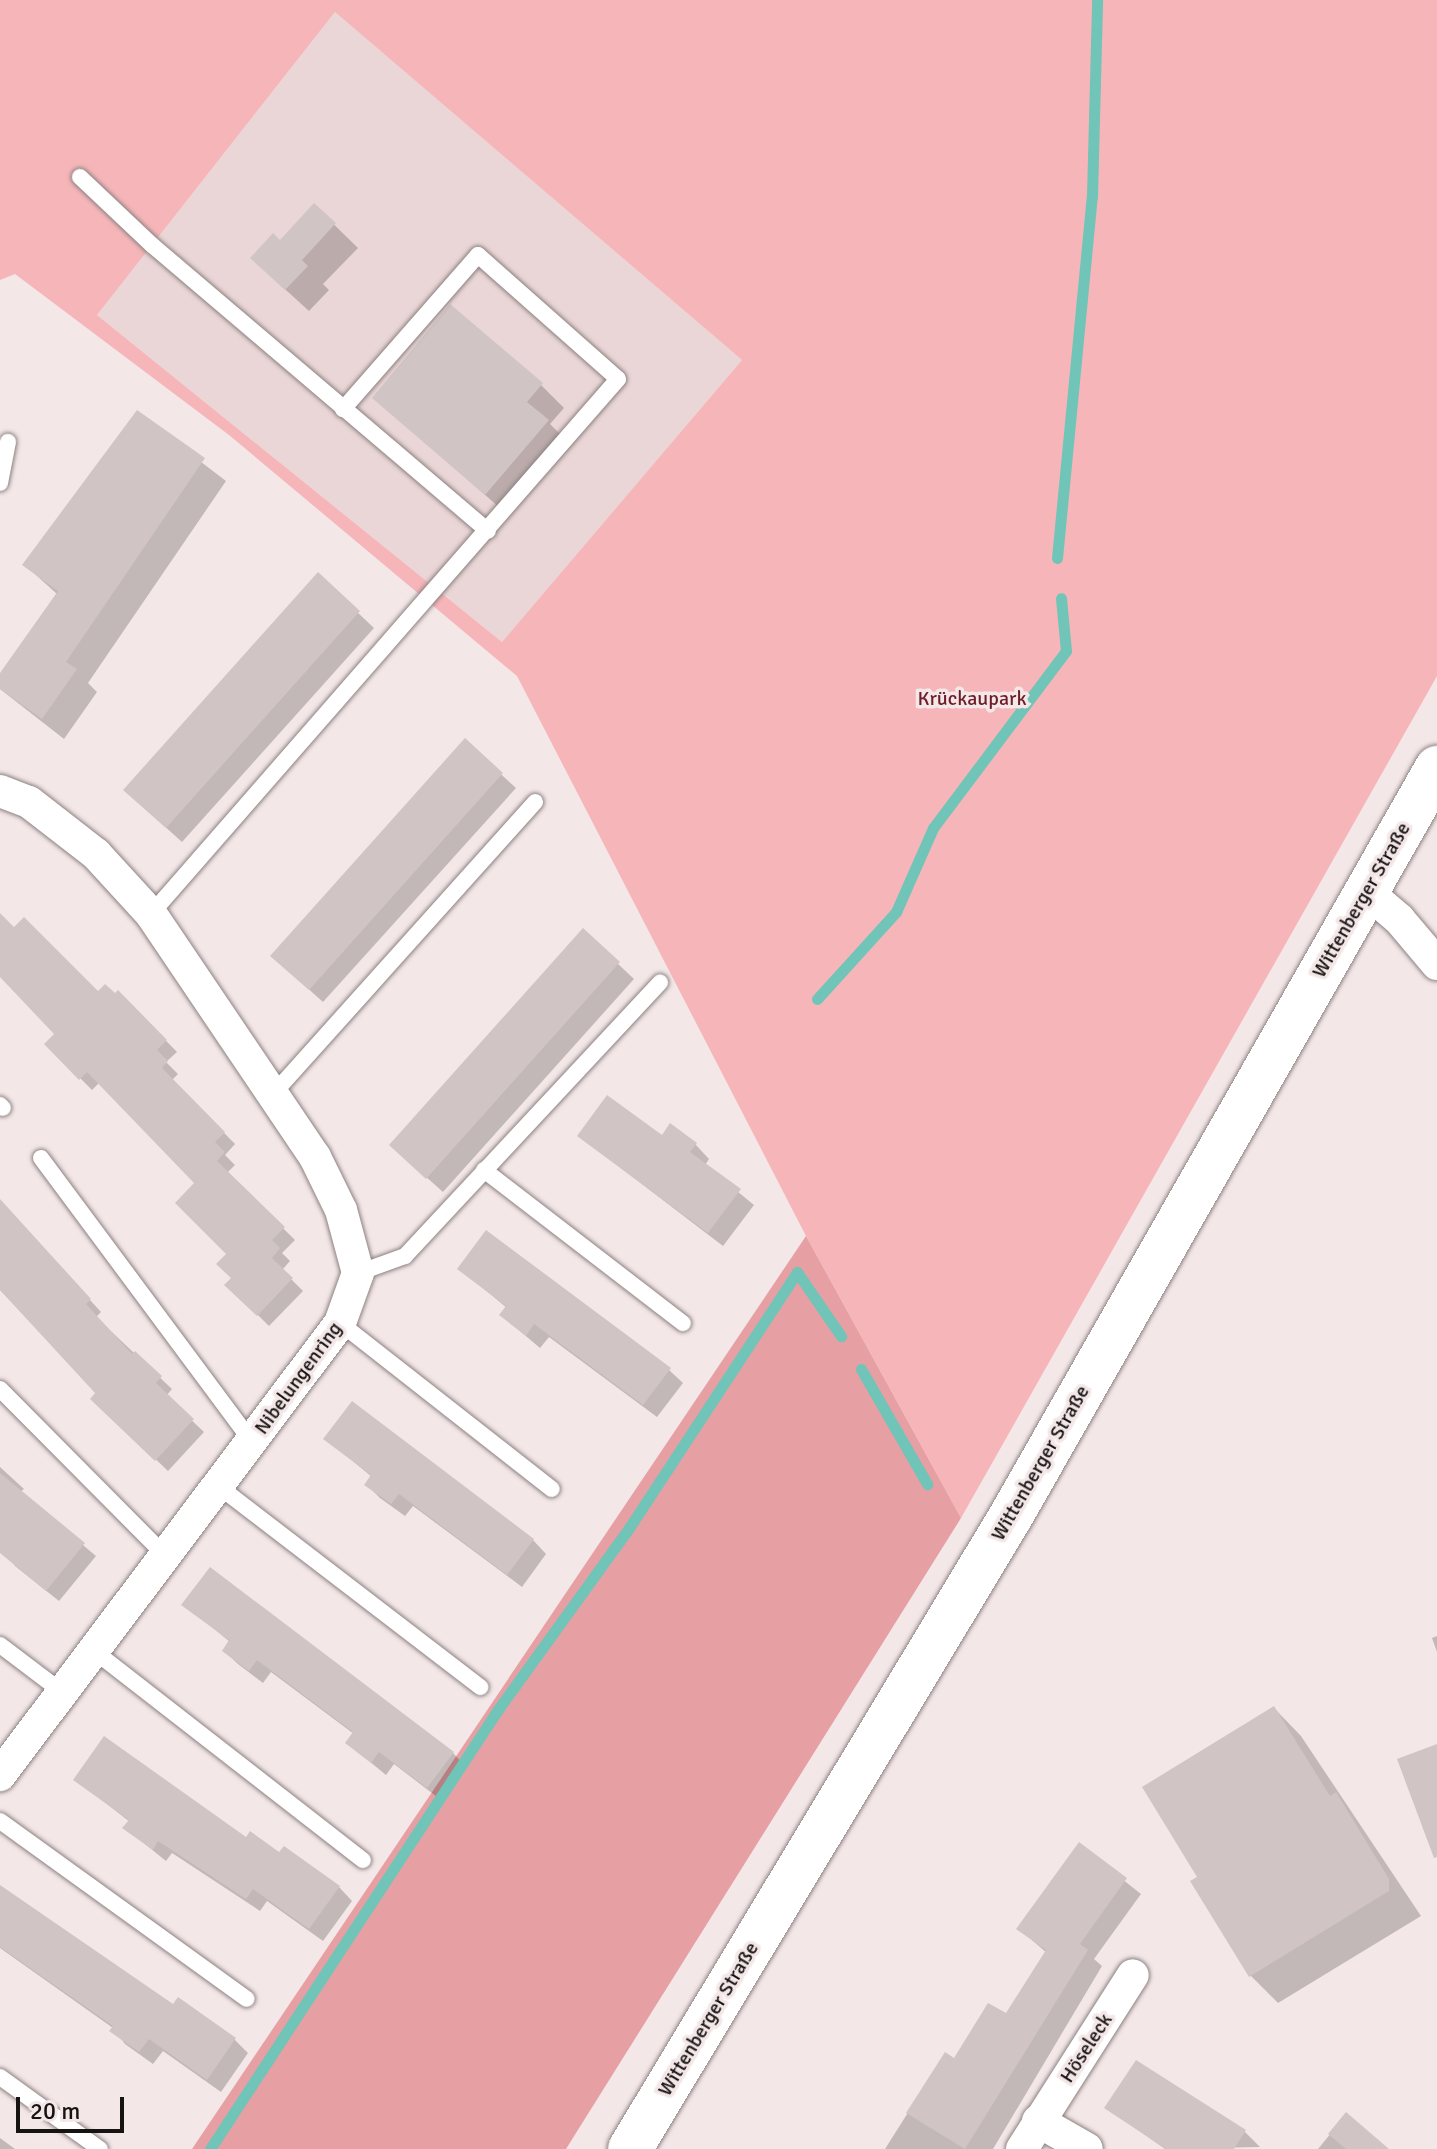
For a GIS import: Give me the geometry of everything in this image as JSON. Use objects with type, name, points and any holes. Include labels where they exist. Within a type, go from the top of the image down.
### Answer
[{"type":"main road","name":"Wittenberger Straße","points":[[630,2149],[1011,1516],[1437,768]]},
{"type":"street","points":[[0,791],[29,802],[96,854],[151,914],[274,1093],[341,1210],[358,1273]]},
{"type":"street","points":[[1365,890],[1399,919],[1437,964]]},
{"type":"street","name":"Nibelungenring","points":[[0,1775],[340,1323],[358,1273]]},
{"type":"street","name":"Höseleck","points":[[1022,2149],[1133,1975]]},
{"type":"street","points":[[1038,2121],[1087,2149]]},
{"type":"lane","points":[[80,177],[343,409],[488,531]]},
{"type":"lane","points":[[151,914],[618,379],[478,255],[343,409]]},
{"type":"lane","points":[[0,483],[8,442]]},
{"type":"lane","points":[[274,1093],[535,802]]},
{"type":"lane","points":[[358,1273],[405,1256],[660,983]]},
{"type":"lane","points":[[41,1158],[251,1441]]},
{"type":"lane","points":[[484,1170],[683,1323]]},
{"type":"lane","points":[[340,1323],[552,1489]]},
{"type":"lane","points":[[0,1389],[165,1555]]},
{"type":"lane","points":[[217,1485],[480,1687]]},
{"type":"lane","points":[[0,1645],[62,1692]]},
{"type":"lane","points":[[93,1650],[363,1860]]},
{"type":"lane","points":[[0,1821],[247,1999]]},
{"type":"lane","points":[[0,2077],[100,2149]]},
{"type":"shaded area","points":[[335,12],[742,360],[502,642],[97,315]]},
{"type":"shaded area","points":[[806,1236],[961,1518],[566,2149],[192,2149]]},
{"type":"green space","name":"Krückaupark","points":[[0,0],[1437,0],[1437,676],[961,1518],[806,1236],[517,676],[229,435],[15,274],[0,280]],"holes":[[[335,12],[742,360],[502,642],[97,315]]]},
{"type":"building","points":[[314,203],[336,223],[302,260],[308,266],[285,290],[250,258],[273,233],[280,240]]},
{"type":"building","points":[[450,304],[543,383],[527,402],[549,420],[485,495],[372,398]]},
{"type":"building","points":[[137,410],[205,458],[66,662],[77,669],[42,719],[0,689],[0,673],[58,591],[22,565]]},
{"type":"building","points":[[318,572],[360,611],[166,828],[123,790]]},
{"type":"building","points":[[465,738],[503,773],[309,990],[270,956]]},
{"type":"building","points":[[0,913],[14,927],[24,917],[98,991],[105,984],[115,993],[118,990],[167,1040],[157,1050],[168,1061],[162,1068],[225,1132],[215,1142],[225,1152],[217,1161],[285,1227],[272,1240],[280,1248],[272,1258],[293,1278],[257,1316],[224,1285],[231,1278],[216,1264],[226,1254],[175,1203],[194,1183],[87,1072],[79,1080],[44,1044],[54,1034],[0,977]]},
{"type":"building","points":[[583,928],[620,962],[426,1179],[389,1145]]},
{"type":"building","points":[[607,1095],[662,1135],[670,1123],[697,1143],[690,1152],[741,1189],[708,1233],[577,1136]]},
{"type":"building","points":[[0,1199],[91,1299],[86,1304],[132,1354],[135,1351],[162,1376],[156,1383],[194,1419],[155,1461],[90,1399],[95,1393],[0,1290]]},
{"type":"building","points":[[486,1230],[671,1368],[643,1405],[534,1324],[526,1336],[499,1315],[506,1306],[457,1269]]},
{"type":"building","points":[[352,1401],[534,1539],[507,1575],[399,1494],[391,1504],[364,1485],[371,1475],[323,1439]]},
{"type":"building","points":[[0,1473],[85,1543],[46,1591],[0,1553]]},
{"type":"building","points":[[210,1567],[454,1752],[427,1788],[379,1752],[371,1763],[345,1743],[353,1732],[257,1660],[249,1671],[222,1651],[229,1640],[181,1605]]},
{"type":"building","points":[[1274,1706],[1330,1796],[1336,1792],[1389,1879],[1389,1891],[1249,1977],[1190,1881],[1197,1877],[1142,1787]]},
{"type":"building","points":[[104,1736],[246,1837],[250,1831],[279,1852],[284,1846],[340,1886],[309,1929],[253,1889],[246,1899],[158,1841],[153,1850],[122,1828],[129,1820],[73,1780]]},
{"type":"building","points":[[1437,1744],[1437,1857],[1434,1858],[1397,1759]]},
{"type":"building","points":[[1079,1842],[1127,1878],[1080,1944],[1088,1950],[965,2149],[906,2113],[945,2052],[954,2058],[988,2003],[1006,2013],[1046,1950],[1016,1929]]},
{"type":"building","points":[[0,1885],[173,2004],[178,1997],[236,2038],[207,2080],[149,2039],[139,2052],[109,2031],[113,2026],[0,1947]]},
{"type":"building","points":[[1136,2060],[1246,2130],[1234,2149],[1166,2149],[1104,2108]]},
{"type":"building","points":[[1346,2112],[1389,2149],[1346,2149],[1328,2134]]},
{"type":"waterway","points":[[1057,558],[1092,196],[1097,0]]},
{"type":"waterway","points":[[817,999],[896,912],[933,828],[1066,651],[1061,598]]},
{"type":"waterway","points":[[210,2149],[497,1711],[629,1528],[797,1272],[841,1336]]},
{"type":"waterway","points":[[861,1369],[927,1484]]}]
